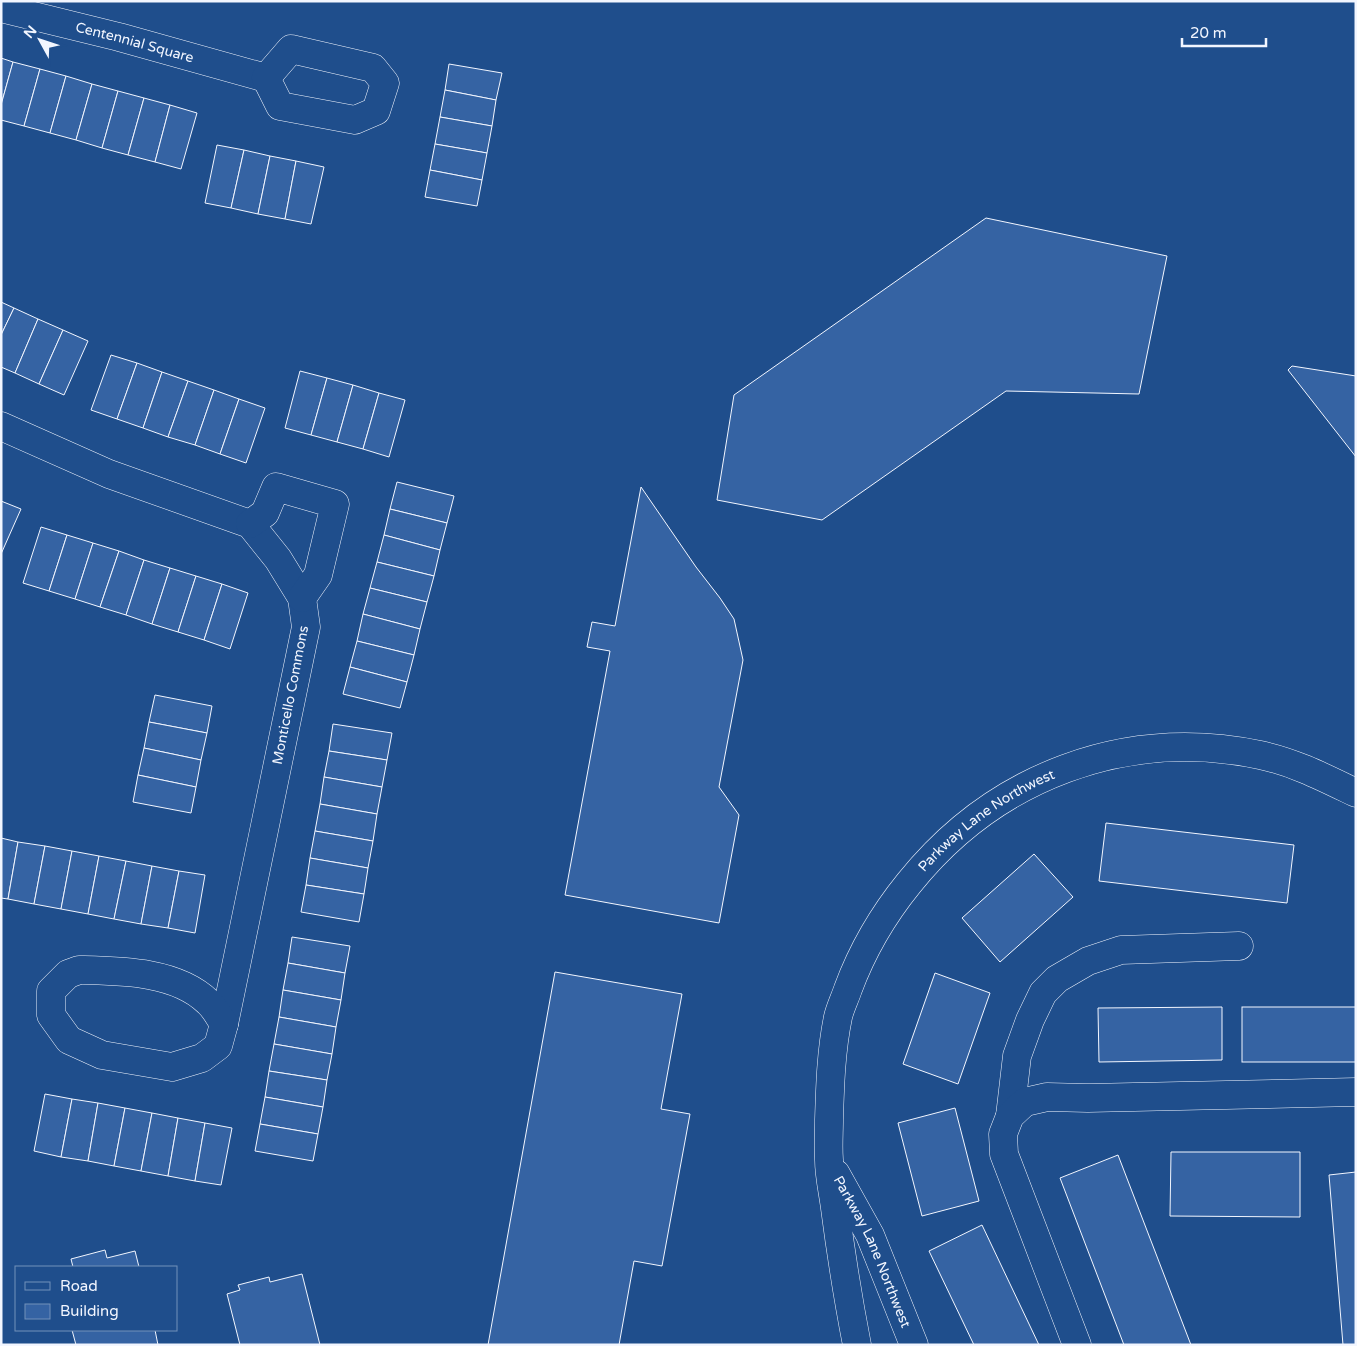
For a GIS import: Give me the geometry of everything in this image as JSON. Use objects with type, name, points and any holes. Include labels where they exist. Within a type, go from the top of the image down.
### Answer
[{"type":"street","name":"Centennial Square","points":[[1,8],[119,37],[266,78]]},
{"type":"street","points":[[1,426],[109,474],[250,524],[265,514],[276,487],[335,504],[318,576],[302,598]]},
{"type":"street","name":"Monticello Commons","points":[[224,1024],[210,1003],[193,990],[144,974],[79,970],[68,974],[51,991],[52,1015],[69,1040],[102,1055],[172,1067],[202,1058],[218,1046],[224,1024],[306,627],[302,598],[278,559],[250,524]]},
{"type":"street","name":"Parkway Lane Northwest","points":[[857,1345],[842,1264],[829,1161],[832,1056],[838,1015],[853,976],[871,938],[894,902],[920,869],[949,839],[982,813],[1017,790],[1071,766],[1095,758],[1136,750],[1178,746],[1220,749],[1261,755],[1302,767],[1356,793]]},
{"type":"street","points":[[1077,1345],[1004,1154],[1004,1134],[1010,1116],[1017,1056],[1030,1020],[1044,993],[1057,979],[1088,961],[1121,950],[1239,946]]},
{"type":"street","points":[[1010,1116],[1024,1102],[1048,1097],[1088,1098],[1356,1092]]},
{"type":"street","name":"Parkway Lane Northwest","points":[[829,1161],[870,1235],[914,1345]]},
{"type":"building","points":[[1,58],[13,62],[1,105]]},
{"type":"building","points":[[13,62],[40,69],[24,126],[1,120],[1,105]]},
{"type":"building","points":[[449,64],[502,73],[496,100],[445,90]]},
{"type":"building","points":[[40,69],[66,76],[50,133],[24,126]]},
{"type":"building","points":[[66,76],[92,84],[76,140],[50,133]]},
{"type":"building","points":[[92,84],[118,91],[102,148],[76,140]]},
{"type":"building","points":[[445,90],[496,100],[492,126],[440,117]]},
{"type":"building","points":[[118,91],[144,98],[128,155],[102,148]]},
{"type":"building","points":[[144,98],[170,105],[155,162],[128,155]]},
{"type":"building","points":[[170,105],[197,113],[181,169],[155,162]]},
{"type":"building","points":[[440,117],[492,126],[487,153],[435,144]]},
{"type":"building","points":[[435,144],[487,153],[482,180],[430,170]]},
{"type":"building","points":[[217,145],[244,150],[231,208],[205,203]]},
{"type":"building","points":[[244,150],[270,156],[258,214],[231,208]]},
{"type":"building","points":[[270,156],[296,161],[285,219],[258,214]]},
{"type":"building","points":[[296,161],[324,167],[311,224],[285,219]]},
{"type":"building","points":[[430,170],[482,180],[477,206],[425,197]]},
{"type":"building","points":[[986,218],[1167,256],[1139,394],[1006,391],[822,520],[717,500],[734,395]]},
{"type":"building","points":[[1,302],[14,308],[1,335]]},
{"type":"building","points":[[14,308],[38,319],[15,373],[1,367],[1,335]]},
{"type":"building","points":[[38,319],[63,330],[39,384],[15,373]]},
{"type":"building","points":[[63,330],[88,341],[64,395],[39,384]]},
{"type":"building","points":[[111,355],[137,363],[117,419],[91,410]]},
{"type":"building","points":[[137,363],[162,372],[143,428],[117,419]]},
{"type":"building","points":[[1292,366],[1356,376],[1356,457],[1288,370]]},
{"type":"building","points":[[300,371],[327,378],[311,435],[285,428]]},
{"type":"building","points":[[162,372],[188,381],[168,437],[143,428]]},
{"type":"building","points":[[327,378],[353,385],[337,442],[311,435]]},
{"type":"building","points":[[188,381],[214,390],[195,445],[168,437]]},
{"type":"building","points":[[353,385],[379,393],[363,449],[337,442]]},
{"type":"building","points":[[214,390],[239,399],[220,454],[195,445]]},
{"type":"building","points":[[379,393],[405,400],[389,457],[363,449]]},
{"type":"building","points":[[239,399],[265,408],[246,463],[220,454]]},
{"type":"building","points":[[397,482],[454,496],[447,523],[390,509]]},
{"type":"building","points":[[641,487],[734,619],[743,660],[719,787],[739,815],[719,923],[565,895],[610,651],[587,647],[592,622],[615,626]]},
{"type":"building","points":[[1,501],[21,509],[1,554]]},
{"type":"building","points":[[390,509],[447,523],[440,550],[384,535]]},
{"type":"building","points":[[41,527],[67,535],[49,591],[23,583]]},
{"type":"building","points":[[67,535],[93,543],[75,599],[49,591]]},
{"type":"building","points":[[384,535],[440,550],[434,576],[377,562]]},
{"type":"building","points":[[93,543],[119,551],[100,607],[75,599]]},
{"type":"building","points":[[119,551],[144,560],[126,615],[100,607]]},
{"type":"building","points":[[144,560],[170,568],[152,624],[126,615]]},
{"type":"building","points":[[377,562],[434,576],[427,602],[370,588]]},
{"type":"building","points":[[170,568],[196,576],[178,632],[152,624]]},
{"type":"building","points":[[196,576],[222,584],[204,640],[178,632]]},
{"type":"building","points":[[222,584],[248,593],[230,649],[204,640]]},
{"type":"building","points":[[370,588],[427,602],[420,629],[363,614]]},
{"type":"building","points":[[363,614],[420,629],[414,655],[357,641]]},
{"type":"building","points":[[357,641],[414,655],[407,682],[350,667]]},
{"type":"building","points":[[350,667],[407,682],[400,708],[343,694]]},
{"type":"building","points":[[155,695],[212,706],[207,733],[149,722]]},
{"type":"building","points":[[149,722],[207,733],[201,760],[144,748]]},
{"type":"building","points":[[333,724],[392,733],[387,760],[329,751]]},
{"type":"building","points":[[144,748],[201,760],[196,787],[138,775]]},
{"type":"building","points":[[329,751],[387,760],[382,787],[324,777]]},
{"type":"building","points":[[138,775],[196,787],[191,813],[133,802]]},
{"type":"building","points":[[324,777],[382,787],[377,814],[320,804]]},
{"type":"building","points":[[320,804],[377,814],[373,841],[315,831]]},
{"type":"building","points":[[1106,823],[1294,845],[1287,903],[1099,881]]},
{"type":"building","points":[[315,831],[373,841],[368,868],[310,858]]},
{"type":"building","points":[[1,838],[18,842],[8,899],[1,898]]},
{"type":"building","points":[[18,842],[45,846],[34,904],[8,899]]},
{"type":"building","points":[[45,846],[72,851],[61,909],[34,904]]},
{"type":"building","points":[[72,851],[99,856],[88,914],[61,909]]},
{"type":"building","points":[[1034,854],[1073,897],[1000,962],[962,918]]},
{"type":"building","points":[[99,856],[126,861],[114,919],[88,914]]},
{"type":"building","points":[[310,858],[368,868],[364,894],[306,885]]},
{"type":"building","points":[[126,861],[152,866],[141,924],[114,919]]},
{"type":"building","points":[[152,866],[179,871],[168,928],[141,924]]},
{"type":"building","points":[[179,871],[205,875],[195,933],[168,928]]},
{"type":"building","points":[[306,885],[364,894],[359,922],[301,912]]},
{"type":"building","points":[[292,937],[350,946],[345,973],[288,963]]},
{"type":"building","points":[[288,963],[345,973],[341,1000],[283,990]]},
{"type":"building","points":[[555,972],[682,994],[661,1109],[690,1114],[662,1266],[634,1261],[619,1345],[488,1345]]},
{"type":"building","points":[[935,973],[990,993],[958,1084],[903,1064]]},
{"type":"building","points":[[283,990],[341,1000],[336,1027],[279,1017]]},
{"type":"building","points":[[1222,1007],[1222,1060],[1099,1062],[1098,1008]]},
{"type":"building","points":[[1242,1007],[1356,1007],[1356,1062],[1242,1062]]},
{"type":"building","points":[[279,1017],[336,1027],[332,1054],[274,1044]]},
{"type":"building","points":[[274,1044],[332,1054],[327,1080],[269,1071]]},
{"type":"building","points":[[269,1071],[327,1080],[323,1107],[265,1097]]},
{"type":"building","points":[[45,1094],[72,1099],[61,1157],[34,1151]]},
{"type":"building","points":[[265,1097],[323,1107],[318,1134],[260,1124]]},
{"type":"building","points":[[72,1099],[98,1103],[88,1161],[61,1157]]},
{"type":"building","points":[[98,1103],[125,1108],[114,1166],[88,1161]]},
{"type":"building","points":[[125,1108],[152,1113],[141,1171],[114,1166]]},
{"type":"building","points":[[955,1108],[979,1201],[922,1216],[898,1123]]},
{"type":"building","points":[[152,1113],[178,1118],[168,1176],[141,1171]]},
{"type":"building","points":[[178,1118],[205,1123],[195,1181],[168,1176]]},
{"type":"building","points":[[205,1123],[232,1128],[221,1185],[195,1181]]},
{"type":"building","points":[[260,1124],[318,1134],[313,1161],[255,1151]]},
{"type":"building","points":[[1171,1152],[1300,1152],[1300,1217],[1170,1216]]},
{"type":"building","points":[[1118,1155],[1191,1345],[1124,1345],[1060,1178]]},
{"type":"building","points":[[1356,1172],[1356,1345],[1343,1345],[1329,1175]]},
{"type":"building","points":[[982,1225],[1039,1345],[974,1345],[929,1251]]},
{"type":"building","points":[[105,1250],[107,1258],[135,1251],[139,1266],[73,1266],[71,1259]]},
{"type":"building","points":[[302,1274],[320,1345],[240,1345],[227,1294],[240,1290],[238,1285],[269,1277],[270,1282]]},
{"type":"building","points":[[72,1331],[155,1331],[158,1345],[76,1345]]}]
